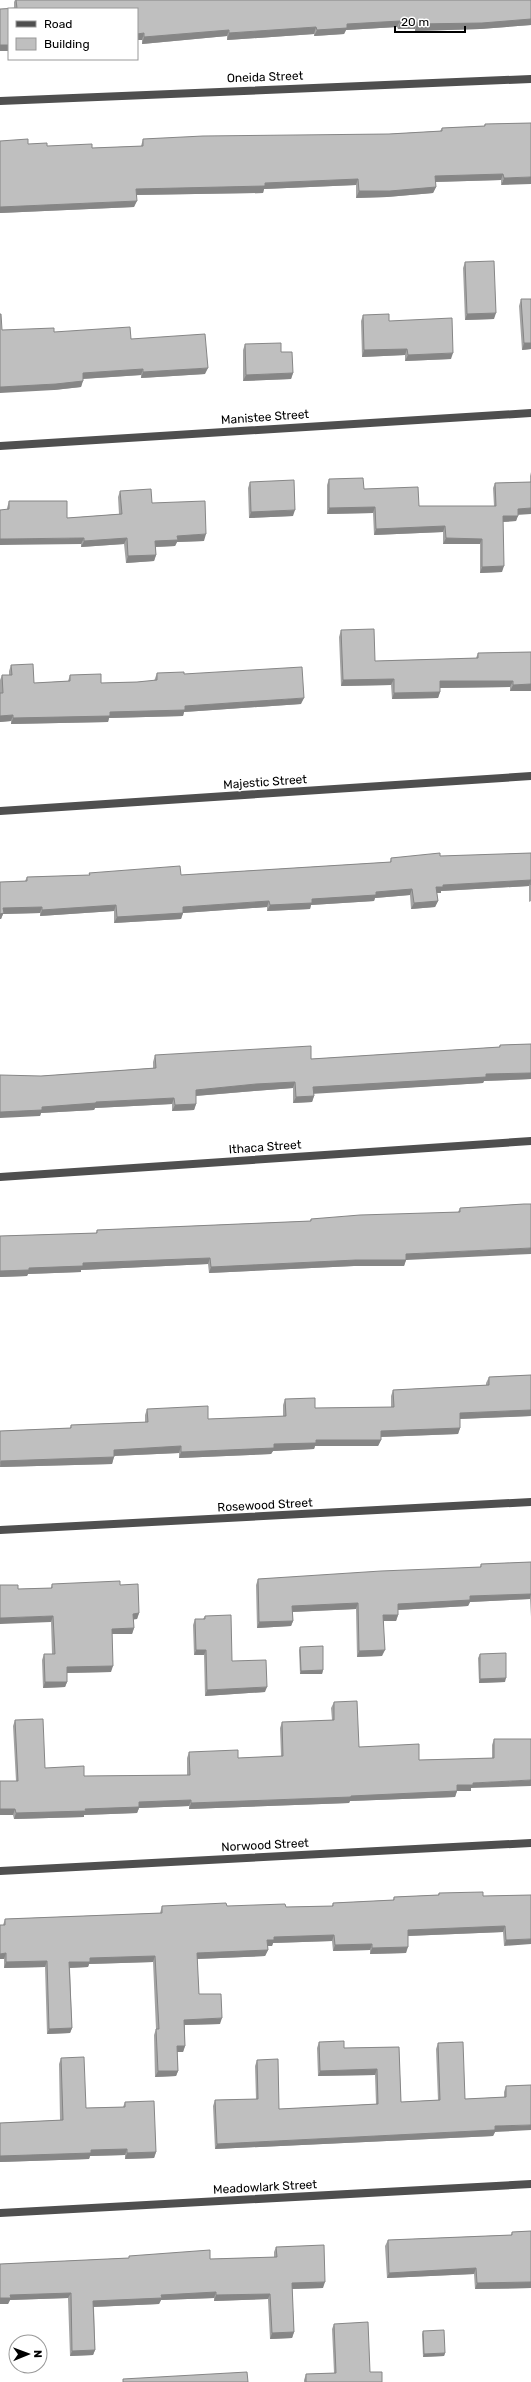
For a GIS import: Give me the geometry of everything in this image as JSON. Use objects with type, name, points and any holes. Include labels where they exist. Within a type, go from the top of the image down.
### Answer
[{"type":"street","name":"Oneida Street","points":[[0,101],[531,79]]},
{"type":"street","name":"Manistee Street","points":[[0,446],[531,413]]},
{"type":"street","name":"Majestic Street","points":[[0,811],[531,776]]},
{"type":"street","name":"Ithaca Street","points":[[0,1177],[531,1141]]},
{"type":"street","name":"Rosewood Street","points":[[0,1530],[531,1502]]},
{"type":"street","name":"Norwood Street","points":[[0,1871],[531,1843]]},
{"type":"street","name":"Meadowlark Street","points":[[0,2213],[531,2184]]},
{"type":"building","points":[[16,0],[531,0],[531,19],[482,23],[417,24],[417,22],[400,23],[400,21],[347,24],[347,28],[317,30],[316,27],[229,33],[229,30],[144,37],[144,33],[138,34],[138,8],[17,8]]},
{"type":"building","points":[[0,9],[8,9],[8,45],[0,45]]},
{"type":"building","points":[[531,123],[531,177],[504,178],[503,174],[435,176],[436,187],[390,191],[359,191],[358,179],[265,183],[265,186],[136,189],[137,201],[0,207],[0,141],[28,139],[28,144],[47,143],[47,146],[92,144],[92,148],[143,146],[143,139],[203,136],[389,134],[442,131],[442,128],[485,126],[485,124]]},
{"type":"building","points":[[494,261],[496,313],[467,314],[465,262]]},
{"type":"building","points":[[521,299],[531,299],[531,343],[524,343]]},
{"type":"building","points":[[0,314],[2,330],[54,328],[54,332],[130,327],[131,339],[205,334],[208,368],[143,372],[143,369],[83,373],[83,381],[0,387]]},
{"type":"building","points":[[389,314],[389,321],[452,318],[453,353],[408,355],[407,349],[364,350],[363,315]]},
{"type":"building","points":[[281,343],[281,352],[292,352],[293,373],[246,375],[245,344]]},
{"type":"building","points":[[363,478],[364,489],[418,487],[419,506],[496,506],[495,483],[531,482],[531,508],[518,509],[518,516],[503,516],[504,566],[482,567],[482,539],[446,538],[445,526],[376,529],[375,507],[329,508],[329,479]]},
{"type":"building","points":[[294,480],[295,510],[251,512],[250,482]]},
{"type":"building","points":[[151,489],[152,503],[205,501],[206,534],[177,536],[178,540],[155,541],[156,555],[128,556],[127,538],[84,541],[84,538],[0,539],[0,510],[9,509],[9,501],[67,501],[67,518],[122,514],[120,491]]},
{"type":"building","points":[[374,629],[375,661],[478,658],[478,653],[531,652],[531,684],[513,685],[513,681],[440,681],[440,692],[394,693],[394,679],[343,680],[341,630]]},
{"type":"building","points":[[33,664],[34,683],[70,681],[70,675],[101,674],[101,683],[137,682],[157,680],[157,673],[184,672],[184,674],[302,667],[304,698],[185,706],[185,710],[110,712],[110,716],[13,718],[13,715],[0,716],[0,693],[3,693],[2,675],[12,675],[11,665]]},
{"type":"building","points":[[440,853],[440,856],[531,853],[531,880],[443,885],[443,887],[436,887],[438,901],[414,903],[412,889],[376,892],[376,895],[312,899],[312,903],[270,905],[269,901],[183,907],[183,913],[117,917],[116,905],[42,910],[42,907],[3,908],[4,913],[0,914],[0,882],[27,881],[27,877],[90,875],[89,873],[180,866],[181,875],[391,862],[391,858]]},
{"type":"building","points":[[531,1044],[531,1073],[486,1074],[486,1077],[313,1087],[314,1096],[296,1097],[295,1082],[256,1084],[196,1090],[196,1104],[175,1105],[174,1098],[96,1102],[42,1107],[42,1110],[0,1112],[0,1075],[41,1076],[156,1068],[155,1055],[311,1046],[311,1059]]},
{"type":"building","points":[[531,1204],[531,1248],[406,1254],[406,1260],[356,1260],[211,1267],[210,1258],[83,1263],[83,1266],[29,1268],[29,1270],[0,1271],[0,1236],[97,1233],[97,1230],[311,1221],[311,1219],[360,1215],[460,1212],[460,1208]]},
{"type":"building","points":[[531,1375],[531,1410],[460,1413],[460,1428],[381,1431],[381,1440],[316,1440],[316,1443],[274,1444],[274,1448],[181,1452],[181,1446],[114,1450],[114,1457],[1,1461],[0,1463],[0,1431],[71,1428],[71,1425],[148,1422],[147,1409],[208,1406],[208,1419],[286,1416],[285,1399],[315,1398],[315,1408],[394,1407],[393,1390],[489,1385],[489,1377]]},
{"type":"building","points":[[531,1562],[531,1594],[470,1596],[470,1600],[398,1604],[398,1615],[383,1615],[385,1650],[359,1651],[358,1603],[292,1606],[293,1621],[259,1622],[258,1579],[381,1571],[481,1567],[481,1564]]},
{"type":"building","points":[[120,1581],[120,1585],[138,1584],[139,1613],[133,1614],[134,1628],[112,1629],[113,1666],[67,1667],[67,1682],[45,1682],[44,1654],[55,1654],[53,1616],[0,1618],[0,1585],[18,1585],[18,1589],[52,1588],[52,1584]]},
{"type":"building","points":[[231,1615],[232,1661],[266,1660],[267,1687],[207,1690],[206,1650],[196,1650],[195,1619],[205,1619],[205,1616]]},
{"type":"building","points":[[323,1646],[323,1670],[301,1671],[300,1647]]},
{"type":"building","points":[[506,1653],[506,1678],[480,1679],[480,1654]]},
{"type":"building","points":[[357,1701],[359,1747],[419,1744],[419,1760],[494,1758],[494,1739],[531,1739],[531,1780],[457,1785],[457,1791],[351,1797],[191,1803],[191,1800],[139,1802],[139,1807],[85,1809],[86,1811],[16,1813],[15,1809],[0,1809],[0,1781],[18,1781],[15,1720],[43,1719],[45,1768],[84,1766],[84,1776],[190,1775],[189,1752],[238,1750],[238,1758],[283,1756],[282,1722],[334,1720],[334,1702]]},
{"type":"building","points":[[483,1892],[483,1896],[531,1895],[531,1939],[506,1940],[505,1926],[408,1930],[408,1947],[372,1948],[372,1944],[335,1945],[334,1935],[274,1937],[274,1940],[267,1940],[268,1950],[197,1953],[199,1994],[221,1994],[222,2018],[184,2020],[185,2046],[177,2046],[178,2071],[158,2071],[156,2029],[159,2029],[155,1956],[90,1958],[90,1962],[69,1962],[72,2028],[49,2029],[47,1961],[6,1962],[6,1953],[0,1954],[0,1925],[5,1925],[5,1919],[162,1913],[162,1906],[226,1903],[227,1906],[285,1904],[286,1907],[333,1906],[333,1903],[394,1900],[394,1897],[439,1895],[439,1893]]},
{"type":"building","points":[[344,2041],[344,2048],[399,2047],[401,2102],[440,2100],[438,2043],[463,2042],[465,2099],[506,2097],[506,2086],[531,2085],[531,2125],[495,2126],[495,2130],[217,2144],[215,2100],[258,2099],[257,2060],[278,2059],[279,2109],[378,2104],[377,2069],[320,2071],[319,2042]]},
{"type":"building","points":[[84,2057],[86,2108],[125,2107],[125,2102],[154,2101],[156,2152],[127,2153],[127,2149],[91,2150],[91,2153],[0,2156],[0,2123],[63,2120],[61,2058]]},
{"type":"building","points":[[531,2231],[531,2282],[477,2283],[476,2268],[389,2273],[388,2240],[512,2235],[512,2232]]},
{"type":"building","points":[[324,2245],[325,2282],[292,2283],[294,2332],[272,2333],[270,2294],[216,2295],[216,2292],[161,2295],[162,2298],[93,2301],[95,2350],[72,2351],[71,2293],[10,2295],[11,2298],[0,2298],[0,2264],[129,2258],[129,2256],[210,2250],[210,2259],[277,2257],[276,2247]]},
{"type":"building","points":[[368,2322],[370,2372],[382,2372],[382,2382],[306,2382],[306,2374],[336,2373],[334,2324]]},
{"type":"building","points":[[444,2330],[445,2353],[424,2354],[423,2331]]},
{"type":"building","points":[[247,2372],[248,2382],[123,2382],[123,2379]]}]
